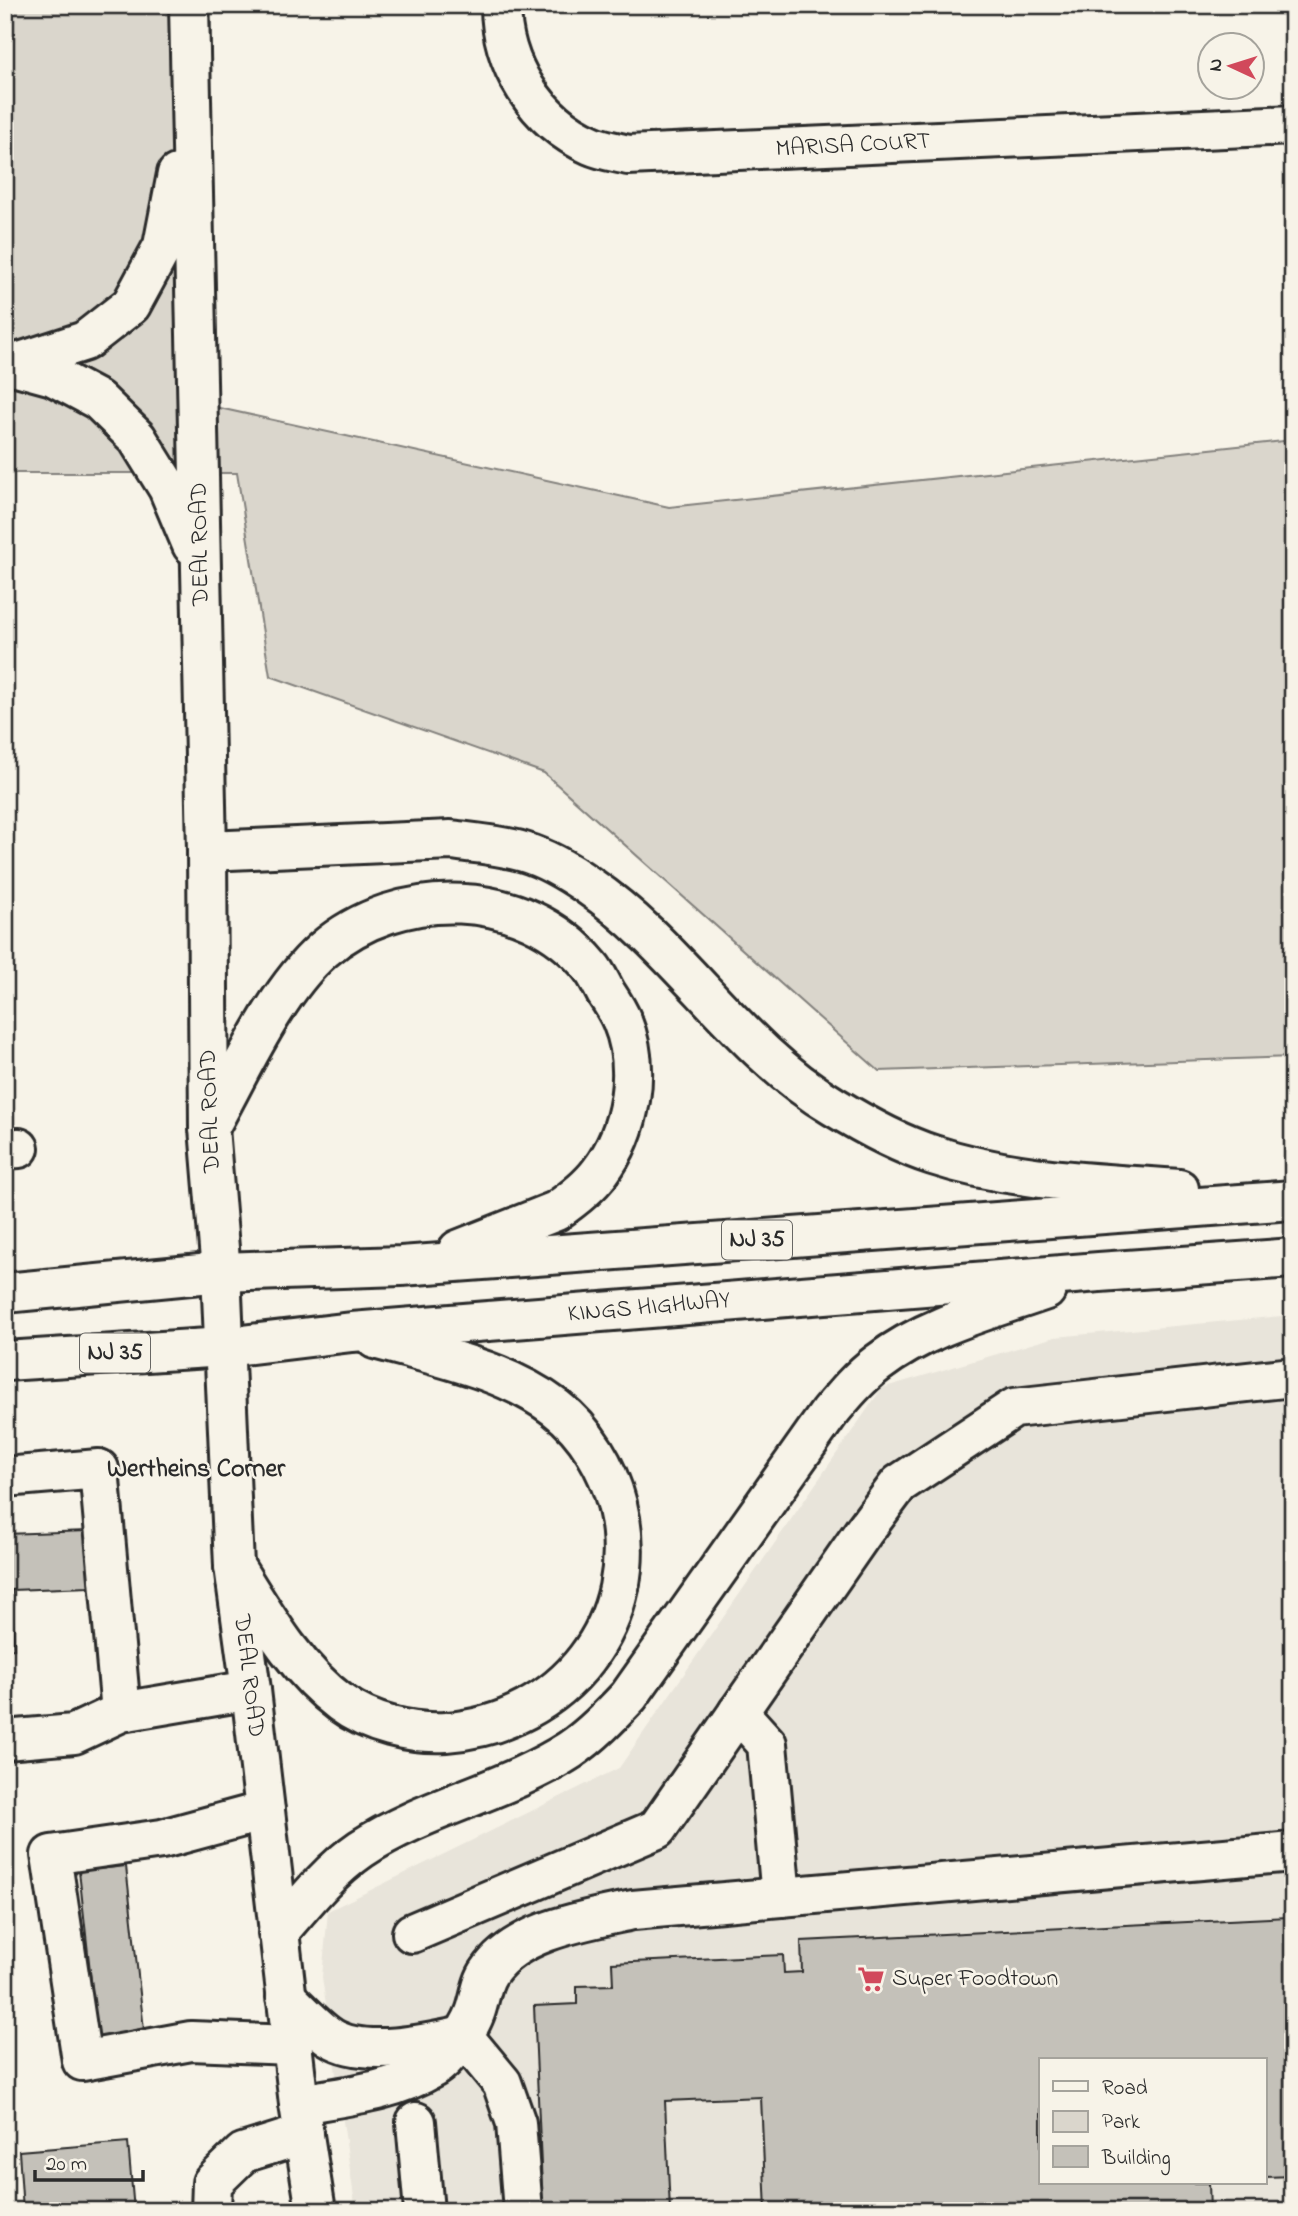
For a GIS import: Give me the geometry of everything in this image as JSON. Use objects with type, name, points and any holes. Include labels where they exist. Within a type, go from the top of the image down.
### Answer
[{"type":"main road","name":"DEAL ROAD","points":[[189,5],[207,851],[209,1128],[221,1272],[234,1566],[286,1997],[316,2211]]},
{"type":"main road","name":"MARISA COURT","points":[[501,5],[501,26],[511,61],[527,92],[546,116],[571,135],[592,146],[628,155],[1293,125]]},
{"type":"main road","points":[[9,364],[85,341],[131,305],[163,246],[191,114]]},
{"type":"main road","points":[[9,364],[53,376],[98,400],[136,438],[168,488],[201,567]]},
{"type":"main road","points":[[207,851],[451,841],[488,844],[524,852],[567,871],[608,899],[635,922],[791,1077],[831,1105],[897,1141],[933,1156],[1010,1174],[1293,1199]]},
{"type":"main road","points":[[209,1128],[268,1022],[302,972],[342,935],[373,918],[417,905],[453,902],[501,909],[524,917],[558,936],[590,966],[622,1020],[630,1046],[632,1088],[626,1118],[612,1155],[598,1175],[556,1211],[472,1246],[401,1266]]},
{"type":"main road","name":"NJ 35","points":[[5,1293],[221,1272],[401,1266],[1293,1199]]},
{"type":"main road","name":"KINGS HIGHWAY","points":[[5,1361],[225,1346],[352,1332],[1293,1258]]},
{"type":"main road","points":[[278,1933],[324,1881],[360,1849],[407,1824],[549,1762],[595,1731],[629,1696],[829,1413],[877,1363],[900,1348],[953,1322],[1099,1272]]},
{"type":"main road","points":[[234,1566],[284,1644],[311,1677],[343,1704],[375,1721],[398,1728],[431,1732],[465,1730],[501,1722],[524,1712],[556,1691],[579,1669],[597,1644],[615,1604],[623,1567],[624,1530],[613,1487],[588,1442],[558,1409],[490,1373],[352,1332]]},
{"type":"main road","points":[[412,1933],[657,1829],[899,1484],[1014,1408],[1293,1377]]},
{"type":"main road","points":[[5,1477],[99,1469],[121,1712]]},
{"type":"main road","points":[[5,1740],[74,1734],[121,1712],[251,1690]]},
{"type":"main road","points":[[738,1712],[767,1744],[781,1897]]},
{"type":"main road","points":[[265,1811],[162,1839],[51,1855],[82,2062],[191,2041],[293,2045]]},
{"type":"main road","points":[[211,2211],[212,2183],[243,2153],[302,2119],[436,2067],[463,2036],[474,2014],[488,1973],[512,1948],[572,1923],[633,1910],[1293,1852]]},
{"type":"main road","points":[[286,1997],[331,2038],[359,2046],[391,2048],[463,2036]]},
{"type":"main road","points":[[463,2036],[502,2082],[516,2123],[523,2211]]},
{"type":"main road","points":[[416,2122],[424,2211]]},
{"type":"shaded area","points":[[1293,1315],[1293,2211],[356,2211],[322,1977],[328,1911],[619,1768],[882,1388],[1055,1337]]},
{"type":"green space","points":[[5,5],[211,5],[210,406],[669,507],[1293,440],[1293,1057],[879,1071],[544,773],[270,676],[237,473],[5,473]]},
{"type":"building","points":[[87,1531],[89,1587],[12,1590],[14,1649],[5,1650],[5,1534]]},
{"type":"building","points":[[126,1866],[145,2039],[98,2044],[79,1871]]},
{"type":"building","points":[[1289,1917],[1293,1996],[1285,1997],[1293,2176],[1266,2177],[1266,2058],[1039,2058],[1039,2184],[1209,2184],[1210,2211],[766,2211],[761,2097],[665,2101],[670,2211],[543,2211],[534,2006],[577,2004],[577,1986],[613,1985],[612,1963],[783,1955],[784,1973],[802,1972],[801,1941]]},
{"type":"building","points":[[128,2142],[134,2211],[23,2211],[19,2151]]},
{"type":"place","name":"Super Foodtown","points":[[871,1979]]},
{"type":"district","name":"Wertheins Corner","points":[[196,1470]]}]
